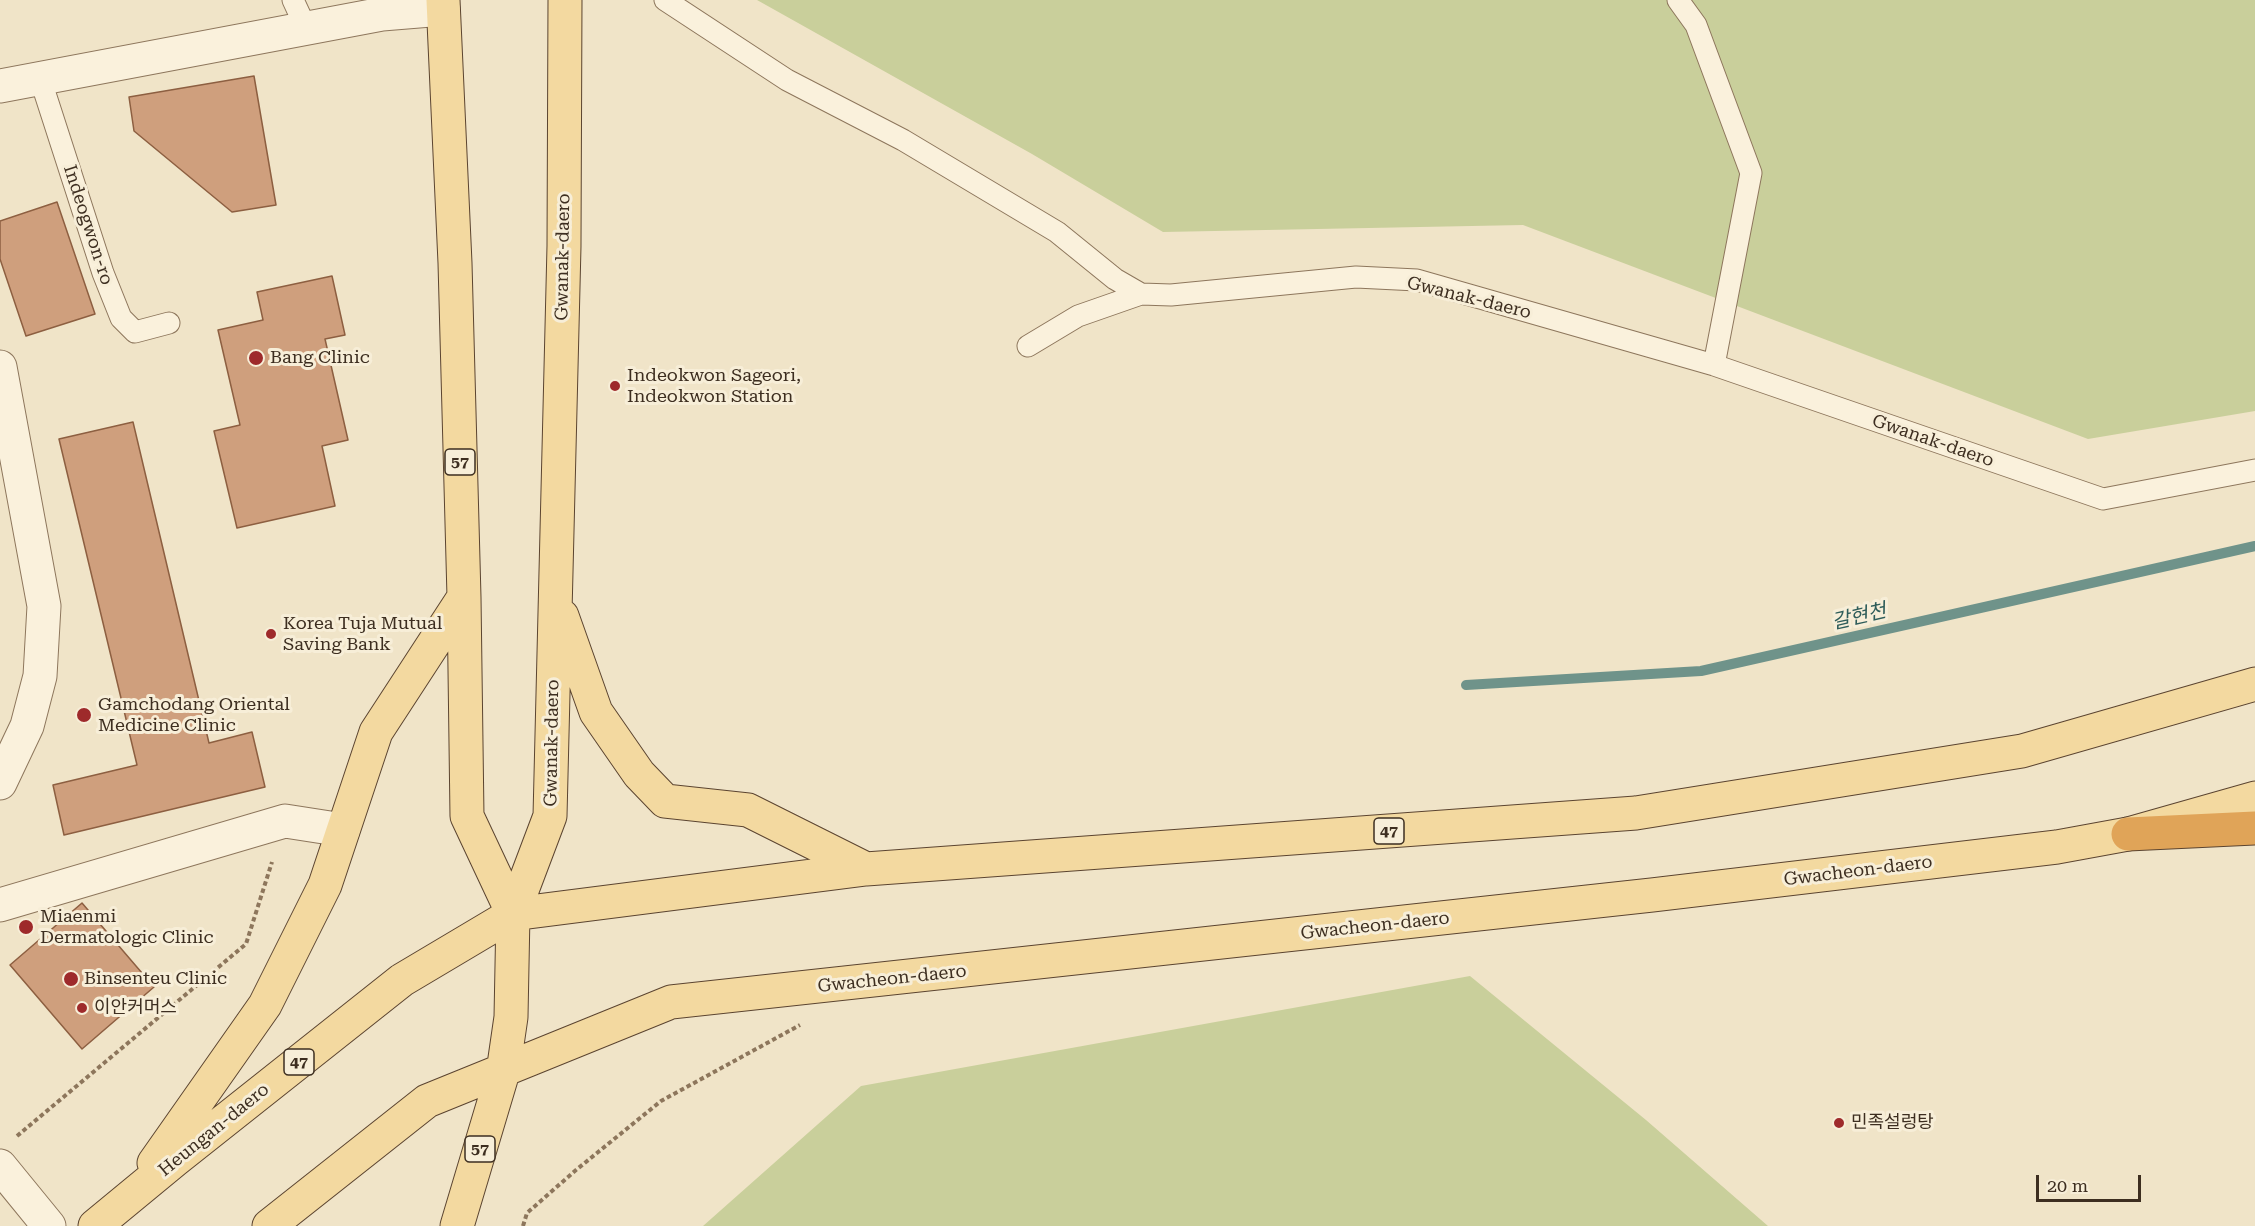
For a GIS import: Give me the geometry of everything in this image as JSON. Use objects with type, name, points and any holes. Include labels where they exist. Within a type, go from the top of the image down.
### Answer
[{"type":"highway","points":[[2128,834],[2255,828]]},
{"type":"main road","name":"Gwanak-daero","points":[[513,914],[550,816],[564,246],[565,0]]},
{"type":"main road","name":"57","points":[[443,4],[455,263],[467,816],[513,914],[511,1017],[503,1072],[457,1226]]},
{"type":"main road","points":[[129,1198],[265,1005],[325,885],[376,732],[464,597]]},
{"type":"main road","points":[[556,597],[596,711],[639,774],[665,801],[748,810],[866,869]]},
{"type":"main road","name":"47","points":[[513,914],[866,869],[1636,813],[2022,751],[2255,684]]},
{"type":"main road","name":"Gwacheon-daero","points":[[503,1072],[670,1002],[1664,894],[2057,848],[2128,834],[2255,798]]},
{"type":"main road","name":"Heungan-daero","points":[[95,1226],[402,980],[513,914]]},
{"type":"main road","points":[[269,1226],[427,1101],[503,1072]]},
{"type":"street","points":[[0,86],[300,14],[382,14],[443,4]]},
{"type":"street","points":[[0,367],[44,606],[40,676],[27,726],[0,783]]},
{"type":"street","points":[[0,905],[285,821],[344,830]]},
{"type":"street","points":[[5,1154],[49,1226]]},
{"type":"lane","name":"Gwanak-daero","points":[[665,0],[786,80],[903,140],[1057,232],[1115,279],[1141,294],[1171,295],[1356,277],[1417,280],[1714,365],[2103,499],[2255,470]]},
{"type":"lane","points":[[1678,0],[1696,26],[1751,173],[1714,365]]},
{"type":"lane","name":"Indeogwon-ro","points":[[40,78],[103,273],[121,318],[135,332],[169,323]]},
{"type":"lane","points":[[1028,346],[1078,316],[1141,294]]},
{"type":"path","points":[[5,1154],[246,944],[285,821]]},
{"type":"path","points":[[523,1226],[527,1212],[661,1101],[802,1024]]},
{"type":"green space","points":[[757,0],[2255,0],[2255,411],[2088,439],[1523,225],[1163,232],[1032,154]]},
{"type":"green space","points":[[1470,976],[1646,1120],[1768,1226],[703,1226],[861,1086]]},
{"type":"building","points":[[254,76],[276,205],[232,212],[134,131],[129,97]]},
{"type":"building","points":[[57,202],[95,314],[26,336],[0,259],[0,221]]},
{"type":"building","points":[[332,276],[345,335],[325,339],[348,440],[322,446],[335,506],[237,528],[214,431],[240,425],[218,330],[263,320],[257,292]]},
{"type":"building","points":[[133,422],[209,743],[252,732],[265,787],[64,835],[53,785],[137,765],[59,439]]},
{"type":"building","points":[[82,903],[154,987],[82,1049],[10,965]]},
{"type":"waterway","name":"갈현천","points":[[1466,685],[1701,671],[2255,546]]},
{"type":"place","name":"Bang Clinic","points":[[256,358]]},
{"type":"place","name":"Indeokwon Sageori, Indeokwon Station","points":[[615,386]]},
{"type":"place","name":"Korea Tuja Mutual Saving Bank","points":[[271,634]]},
{"type":"place","name":"Gamchodang Oriental Medicine Clinic","points":[[84,715]]},
{"type":"place","name":"Miaenmi Dermatologic Clinic","points":[[26,927]]},
{"type":"place","name":"Binsenteu Clinic","points":[[71,979]]},
{"type":"place","name":"이안커머스","points":[[82,1008]]},
{"type":"place","name":"민족설렁탕","points":[[1839,1123]]}]
